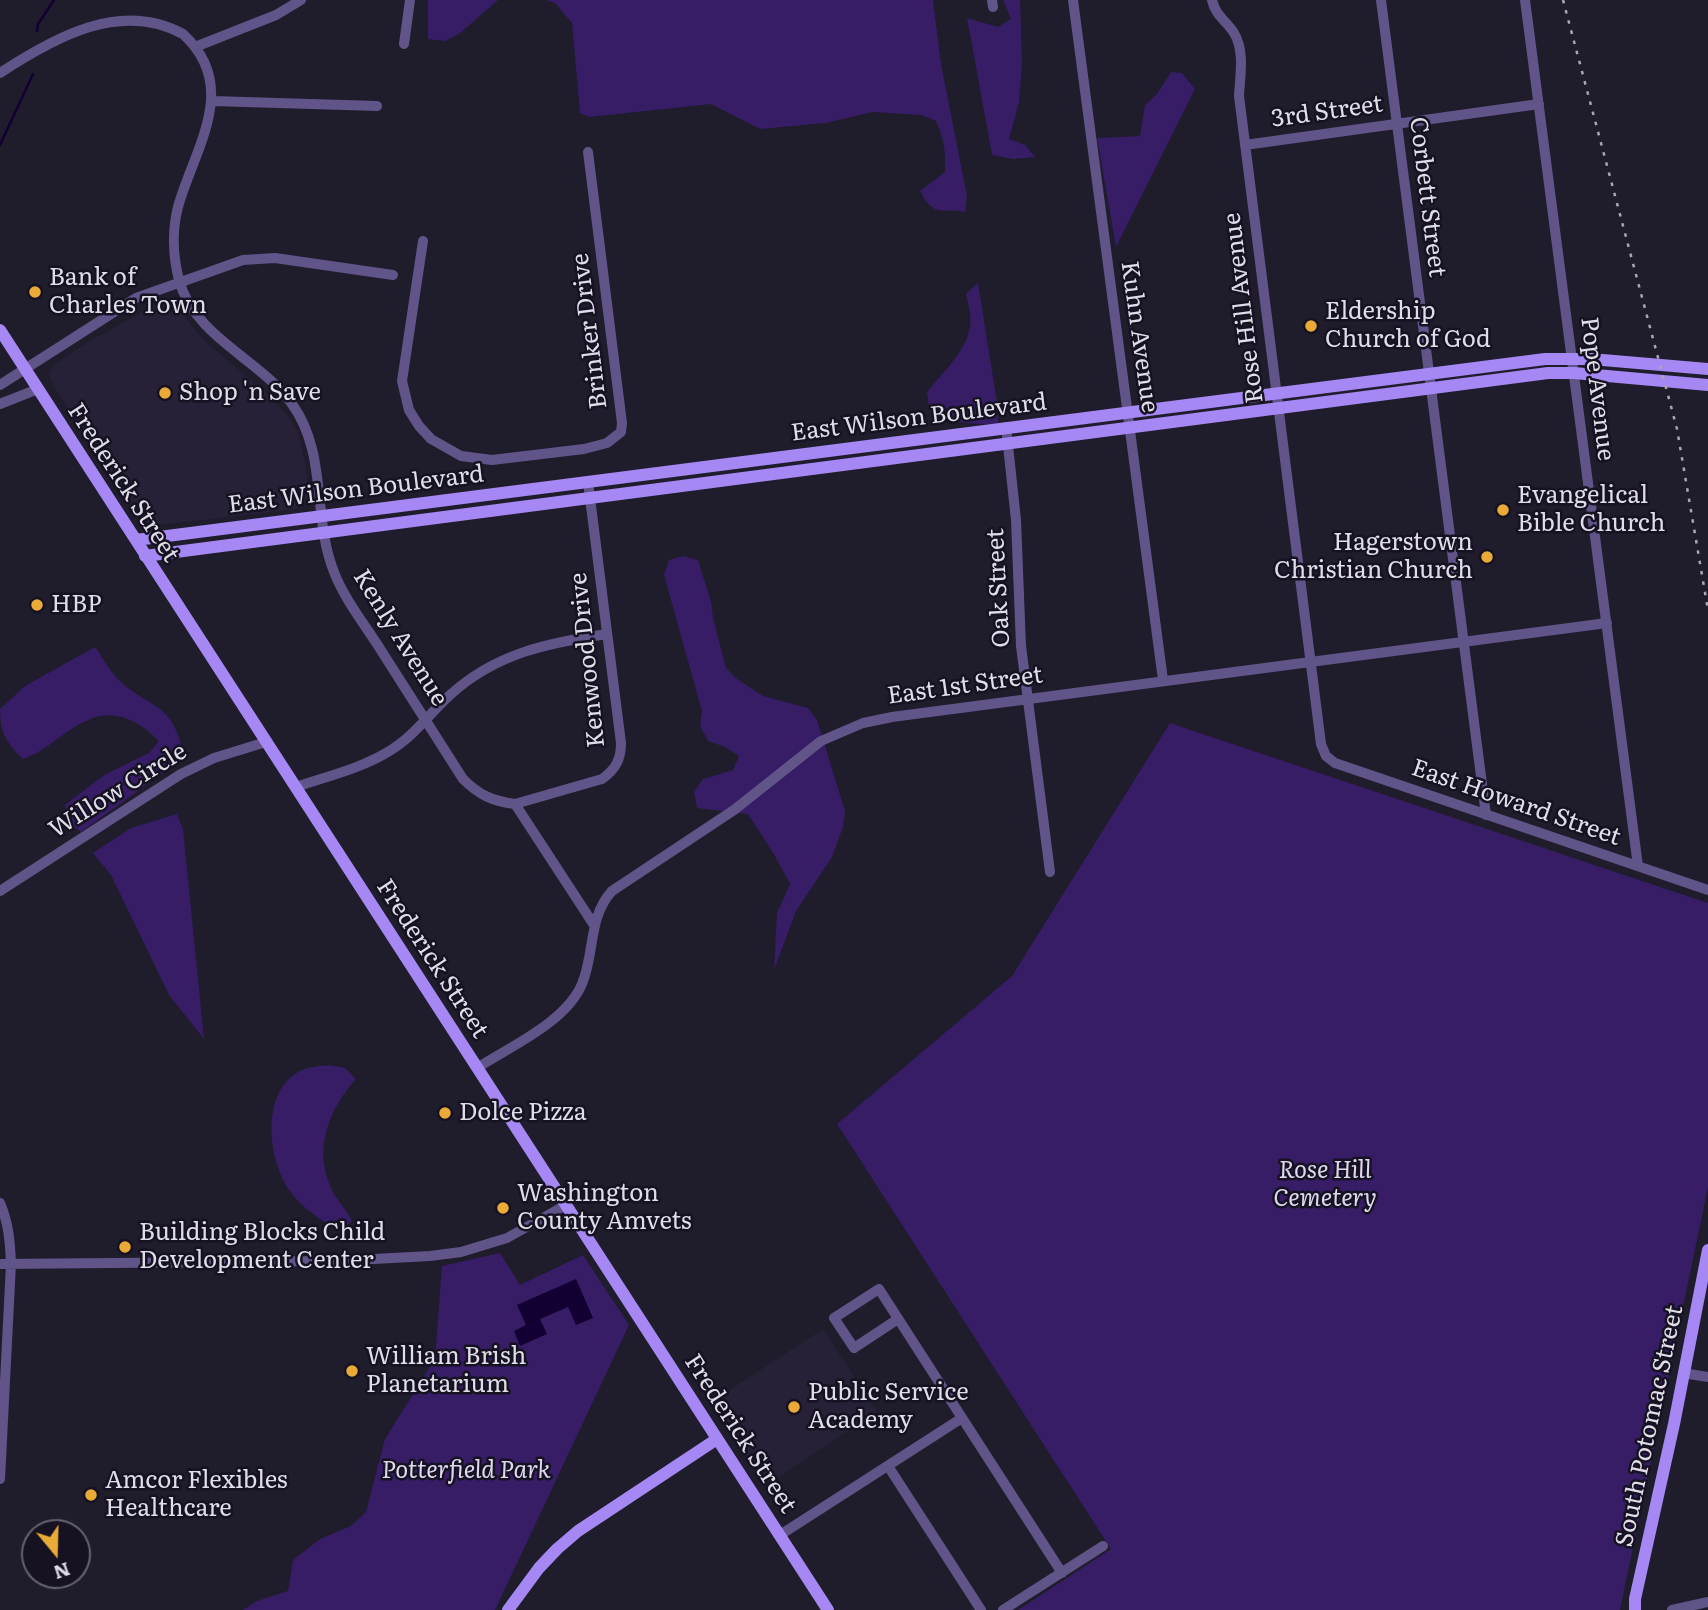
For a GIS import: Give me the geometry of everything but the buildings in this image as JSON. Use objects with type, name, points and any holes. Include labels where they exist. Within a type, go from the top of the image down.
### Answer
[{"type":"main road","name":"Frederick Street","points":[[0,330],[828,1610]]},
{"type":"main road","name":"East Wilson Boulevard","points":[[136,540],[1128,414],[1429,373],[1573,358],[1708,369]]},
{"type":"main road","name":"East Wilson Boulevard","points":[[145,556],[1548,373],[1708,385]]},
{"type":"main road","points":[[195,549],[204,540],[243,535],[246,526]]},
{"type":"main road","name":"South Potomac Street","points":[[1635,1610],[1635,1599],[1708,1250]]},
{"type":"main road","points":[[508,1610],[538,1569],[578,1531],[717,1439]]},
{"type":"street","points":[[195,47],[276,15],[301,0]]},
{"type":"street","points":[[404,44],[410,0]]},
{"type":"street","name":"Kuhn Avenue","points":[[1073,0],[1163,680]]},
{"type":"street","name":"Rose Hill Avenue","points":[[1212,0],[1218,16],[1238,42],[1241,65],[1239,96],[1321,744]]},
{"type":"street","name":"Corbett Street","points":[[1381,0],[1486,815]]},
{"type":"street","name":"Pope Avenue","points":[[1525,0],[1638,866]]},
{"type":"street","name":"Kenly Avenue","points":[[0,73],[82,20],[115,11],[131,10],[162,19],[173,25],[195,47],[204,64],[212,100],[206,132],[178,207],[174,243],[179,282],[206,327],[272,381],[302,420],[315,455],[324,533],[334,572],[425,720],[463,779],[475,792],[486,798],[515,804]]},
{"type":"street","points":[[212,100],[377,106]]},
{"type":"street","name":"3rd Street","points":[[1245,145],[1539,104]]},
{"type":"street","name":"Brinker Drive","points":[[423,241],[402,381],[409,410],[419,426],[446,450],[461,457],[478,460],[584,449],[607,443],[621,432],[622,423],[588,152]]},
{"type":"street","points":[[0,385],[121,306],[147,293],[243,260],[259,258],[326,264],[393,275]]},
{"type":"street","points":[[0,404],[38,389]]},
{"type":"street","name":"Oak Street","points":[[1006,428],[1016,520],[1019,616],[1050,872]]},
{"type":"street","name":"Kenwood Drive","points":[[515,804],[602,779],[617,765],[621,755],[588,482]]},
{"type":"street","name":"East 1st Street","points":[[477,1068],[551,1021],[569,1004],[586,973],[599,909],[612,891],[734,810],[806,752],[836,733],[863,723],[892,717],[1606,623]]},
{"type":"street","points":[[296,787],[379,757],[407,739],[450,695],[469,680],[507,658],[551,643],[607,634]]},
{"type":"street","name":"Willow Circle","points":[[0,891],[181,774],[214,758],[266,742]]},
{"type":"street","name":"East Howard Street","points":[[1321,744],[1326,756],[1335,763],[1708,890]]},
{"type":"street","points":[[515,804],[594,925]]},
{"type":"street","points":[[0,1203],[9,1228],[5,1264],[0,1479]]},
{"type":"street","points":[[5,1264],[336,1261],[430,1256],[461,1252],[507,1238],[566,1205]]},
{"type":"street","points":[[898,1319],[854,1348],[834,1318],[878,1289],[898,1319],[1062,1573]]},
{"type":"street","points":[[1683,1373],[1708,1377]]},
{"type":"street","points":[[780,1535],[962,1418]]},
{"type":"street","points":[[888,1465],[981,1610]]},
{"type":"street","points":[[1003,1610],[1103,1546]]},
{"type":"street","points":[[1672,1610],[1708,1602]]},
{"type":"shaded area","points":[[169,297],[175,299],[189,323],[206,342],[271,397],[291,420],[298,432],[309,495],[306,502],[296,509],[148,525],[141,521],[52,383],[49,374],[53,366],[86,343]]},
{"type":"shaded area","points":[[576,1279],[593,1318],[576,1325],[568,1307],[540,1319],[547,1334],[520,1346],[514,1331],[526,1325],[517,1305]]},
{"type":"shaded area","name":"Public Service Academy","points":[[823,1329],[877,1412],[765,1486],[710,1403]]},
{"type":"green space","points":[[428,0],[498,0],[459,34],[445,41],[428,39]]},
{"type":"green space","points":[[546,0],[933,0],[941,64],[967,196],[965,212],[934,209],[920,191],[945,172],[943,140],[936,121],[921,115],[873,112],[826,123],[760,129],[711,104],[589,117],[580,113],[572,23],[555,3]]},
{"type":"green space","points":[[1003,0],[1020,0],[1022,63],[1019,102],[1009,139],[1025,145],[1035,157],[1013,159],[992,155],[967,18],[998,27],[1011,19]]},
{"type":"green space","points":[[1171,72],[1182,73],[1195,89],[1116,247],[1097,138],[1140,136],[1145,105],[1157,94]]},
{"type":"green space","points":[[978,283],[998,409],[998,424],[953,420],[929,408],[927,392],[953,362],[968,336],[971,319],[966,294]]},
{"type":"green space","points":[[683,556],[698,560],[726,668],[737,679],[763,696],[808,708],[817,720],[845,811],[843,827],[832,857],[796,911],[774,970],[777,913],[790,884],[748,814],[697,808],[694,792],[703,779],[733,770],[739,756],[708,741],[700,726],[702,711],[664,575],[669,560]]},
{"type":"green space","points":[[95,647],[118,679],[166,715],[178,734],[183,750],[175,764],[81,832],[66,821],[65,805],[104,775],[149,753],[159,741],[139,725],[119,716],[109,715],[75,727],[44,749],[23,759],[5,737],[0,709],[25,686]]},
{"type":"green space","name":"Rose Hill Cemetery","points":[[1170,723],[1708,903],[1708,1187],[1620,1610],[1018,1610],[1111,1549],[837,1124],[1012,976]]},
{"type":"green space","points":[[177,814],[183,829],[204,1039],[169,995],[111,875],[93,853],[131,828]]},
{"type":"green space","points":[[329,1065],[345,1068],[356,1079],[330,1119],[324,1148],[327,1179],[352,1221],[340,1232],[306,1209],[290,1191],[282,1178],[273,1146],[273,1112],[286,1082],[302,1070]]},
{"type":"green space","name":"Potterfield Park","points":[[500,1253],[520,1285],[583,1255],[629,1325],[495,1610],[243,1610],[257,1601],[288,1591],[293,1560],[320,1539],[351,1526],[366,1512],[385,1439],[435,1359],[442,1266]]},
{"type":"waterway","points":[[37,31],[38,24],[54,0]]},
{"type":"waterway","points":[[0,145],[33,74]]},
{"type":"railway","points":[[1563,0],[1677,429],[1708,610]]},
{"type":"place","name":"Bank of Charles Town","points":[[35,292]]},
{"type":"place","name":"Eldership Church of God","points":[[1311,326]]},
{"type":"place","name":"Shop 'n Save","points":[[165,393]]},
{"type":"place","name":"Evangelical Bible Church","points":[[1503,510]]},
{"type":"place","name":"Hagerstown Christian Church","points":[[1487,557]]},
{"type":"place","name":"HBP","points":[[37,605]]},
{"type":"place","name":"Dolce Pizza","points":[[445,1113]]},
{"type":"place","name":"Washington County Amvets","points":[[503,1208]]},
{"type":"place","name":"Building Blocks Child Development Center","points":[[125,1247]]},
{"type":"place","name":"William Brish Planetarium","points":[[352,1371]]},
{"type":"place","name":"Public Service Academy","points":[[794,1407]]},
{"type":"place","name":"Amcor Flexibles Healthcare","points":[[91,1495]]}]
